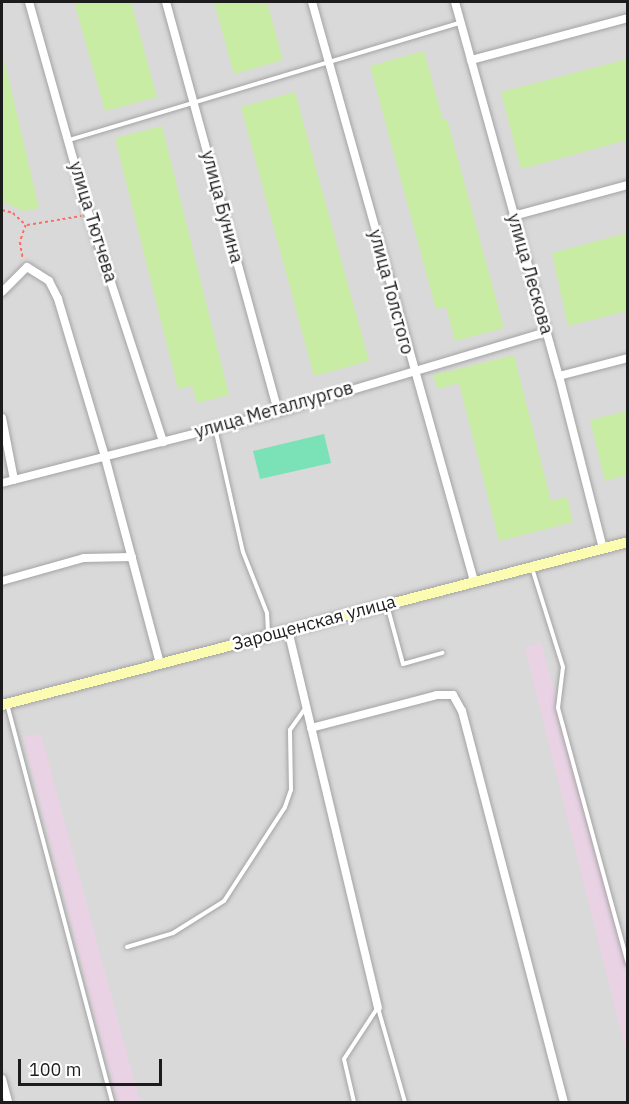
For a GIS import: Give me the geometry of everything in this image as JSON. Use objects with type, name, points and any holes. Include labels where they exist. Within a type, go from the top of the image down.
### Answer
[{"type":"street","name":"улица Тютчева","points":[[29,2],[89,215],[163,442]]},
{"type":"street","name":"улица Бунина","points":[[166,2],[278,412]]},
{"type":"street","name":"улица Толстого","points":[[312,2],[412,370],[474,581]]},
{"type":"street","name":"улица Лескова","points":[[455,2],[559,376],[603,548]]},
{"type":"street","points":[[471,60],[627,18]]},
{"type":"street","points":[[513,216],[627,185]]},
{"type":"street","points":[[2,292],[27,267],[49,281],[58,299],[105,457],[160,664]]},
{"type":"street","name":"улица Металлургов","points":[[2,483],[278,412],[412,370],[546,332]]},
{"type":"street","points":[[559,376],[627,358]]},
{"type":"street","points":[[2,417],[14,480]]},
{"type":"street","name":"Зарощенская улица","points":[[4,704],[627,542]]},
{"type":"street","points":[[2,581],[84,558],[132,558]]},
{"type":"street","points":[[288,630],[378,1007]]},
{"type":"street","points":[[311,728],[437,695],[453,695],[462,711],[564,1102]]},
{"type":"street","points":[[2,1078],[8,1102]]},
{"type":"lane","points":[[69,140],[194,105],[459,23]]},
{"type":"lane","points":[[215,428],[243,552],[267,613],[268,635]]},
{"type":"lane","points":[[532,567],[563,667],[558,708],[627,964]]},
{"type":"lane","points":[[387,604],[403,664],[441,653]]},
{"type":"lane","points":[[4,704],[112,1102]]},
{"type":"lane","points":[[127,947],[173,933],[224,901],[285,807],[291,790],[290,730],[306,706]]},
{"type":"lane","points":[[354,1102],[344,1059],[378,1007]]},
{"type":"lane","points":[[378,1007],[405,1102]]},
{"type":"path","points":[[2,210],[13,213],[26,225]]},
{"type":"path","points":[[26,225],[89,215]]},
{"type":"path","points":[[26,225],[20,255],[27,267]]},
{"type":"shaded area","points":[[2,2],[627,2],[627,1102],[2,1102]]},
{"type":"shaded area","points":[[541,642],[627,969],[627,1056],[525,648]]},
{"type":"shaded area","points":[[41,734],[140,1102],[117,1102],[23,737]]},
{"type":"green space","points":[[74,2],[131,2],[157,97],[105,111]]},
{"type":"green space","points":[[214,2],[267,2],[283,60],[234,74]]},
{"type":"green space","points":[[2,51],[39,208],[23,211],[2,201]]},
{"type":"green space","points":[[424,51],[443,120],[447,119],[504,328],[455,341],[446,307],[436,309],[370,66]]},
{"type":"green space","points":[[627,59],[627,140],[521,169],[501,92]]},
{"type":"green space","points":[[295,92],[369,361],[314,376],[241,107]]},
{"type":"green space","points":[[162,126],[229,395],[197,403],[192,386],[178,389],[115,138]]},
{"type":"green space","points":[[627,233],[627,311],[568,326],[552,253]]},
{"type":"green space","points":[[514,355],[551,501],[567,497],[573,522],[499,541],[459,383],[437,389],[433,375]]},
{"type":"green space","points":[[627,411],[627,475],[605,481],[590,420]]},
{"type":"green space","points":[[324,434],[331,463],[260,479],[253,451]]}]
